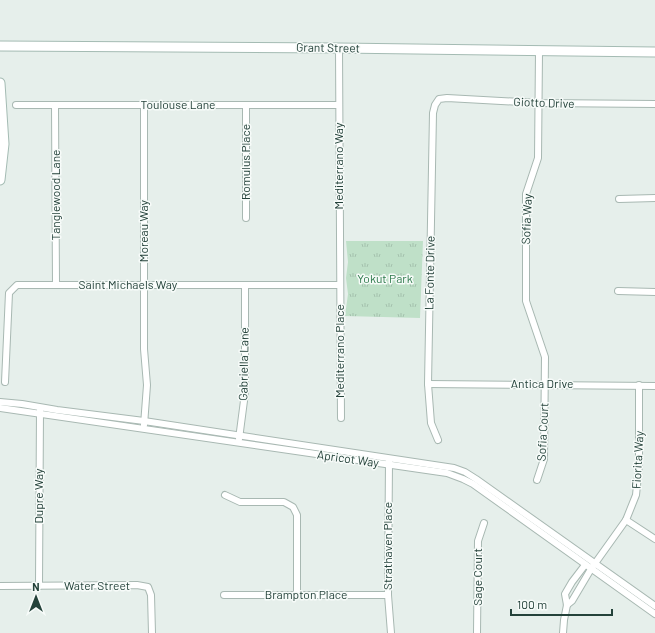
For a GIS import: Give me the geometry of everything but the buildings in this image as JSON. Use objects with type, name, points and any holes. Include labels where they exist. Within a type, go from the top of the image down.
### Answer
[{"type":"street","name":"Grant Street","points":[[0,46],[655,52]]},
{"type":"street","name":"Mediterrano Way","points":[[338,48],[340,285]]},
{"type":"street","name":"Sofia Way","points":[[539,52],[538,158],[526,194],[526,301],[545,357],[545,384]]},
{"type":"street","points":[[0,83],[4,144],[0,180]]},
{"type":"street","name":"Giotto Drive","points":[[435,105],[439,99],[447,98],[539,103],[655,104]]},
{"type":"street","name":"Toulouse Lane","points":[[16,105],[339,105]]},
{"type":"street","name":"Tanglewood Lane","points":[[55,105],[56,285]]},
{"type":"street","name":"Moreau Way","points":[[143,428],[147,385],[144,349],[144,105]]},
{"type":"street","name":"Romulus Place","points":[[246,105],[246,218]]},
{"type":"street","name":"La Fonte Drive","points":[[435,105],[433,113],[428,384],[431,423],[438,440]]},
{"type":"street","points":[[619,199],[655,198]]},
{"type":"street","name":"Saint Michaels Way","points":[[6,382],[3,353],[9,293],[16,285],[340,285]]},
{"type":"street","name":"Gabriella Lane","points":[[239,443],[245,394],[245,285]]},
{"type":"street","name":"Mediterrano Place","points":[[340,285],[340,418]]},
{"type":"street","points":[[618,291],[655,292]]},
{"type":"street","name":"Antica Drive","points":[[428,384],[655,386]]},
{"type":"street","name":"Sofia Court","points":[[537,480],[544,459],[545,384]]},
{"type":"street","name":"Fiorita Way","points":[[567,604],[572,601],[593,567],[626,520],[636,495],[639,465],[639,385]]},
{"type":"street","name":"Apricot Way","points":[[0,402],[143,428],[239,443],[389,462],[443,465],[465,472],[476,478],[655,614]]},
{"type":"street","name":"Apricot Way","points":[[0,408],[40,410],[144,421],[240,436],[447,473],[463,478],[473,484],[585,565],[593,567],[655,606]]},
{"type":"street","name":"Dupre Way","points":[[39,586],[40,410]]},
{"type":"street","name":"Strathaven Place","points":[[389,462],[388,595],[391,633]]},
{"type":"street","points":[[225,496],[240,502],[284,502],[293,507],[297,515],[297,595]]},
{"type":"street","points":[[626,520],[655,539]]},
{"type":"street","name":"Sage Court","points":[[477,633],[478,541],[484,523]]},
{"type":"street","points":[[563,633],[567,604],[564,594],[585,565]]},
{"type":"street","name":"Water Street","points":[[0,586],[137,585],[148,587],[151,595],[152,633]]},
{"type":"street","name":"Brampton Place","points":[[224,595],[388,595]]},
{"type":"green space","name":"Yokut Park","points":[[346,241],[423,241],[420,318],[345,316],[348,294],[346,278],[348,262]]}]
